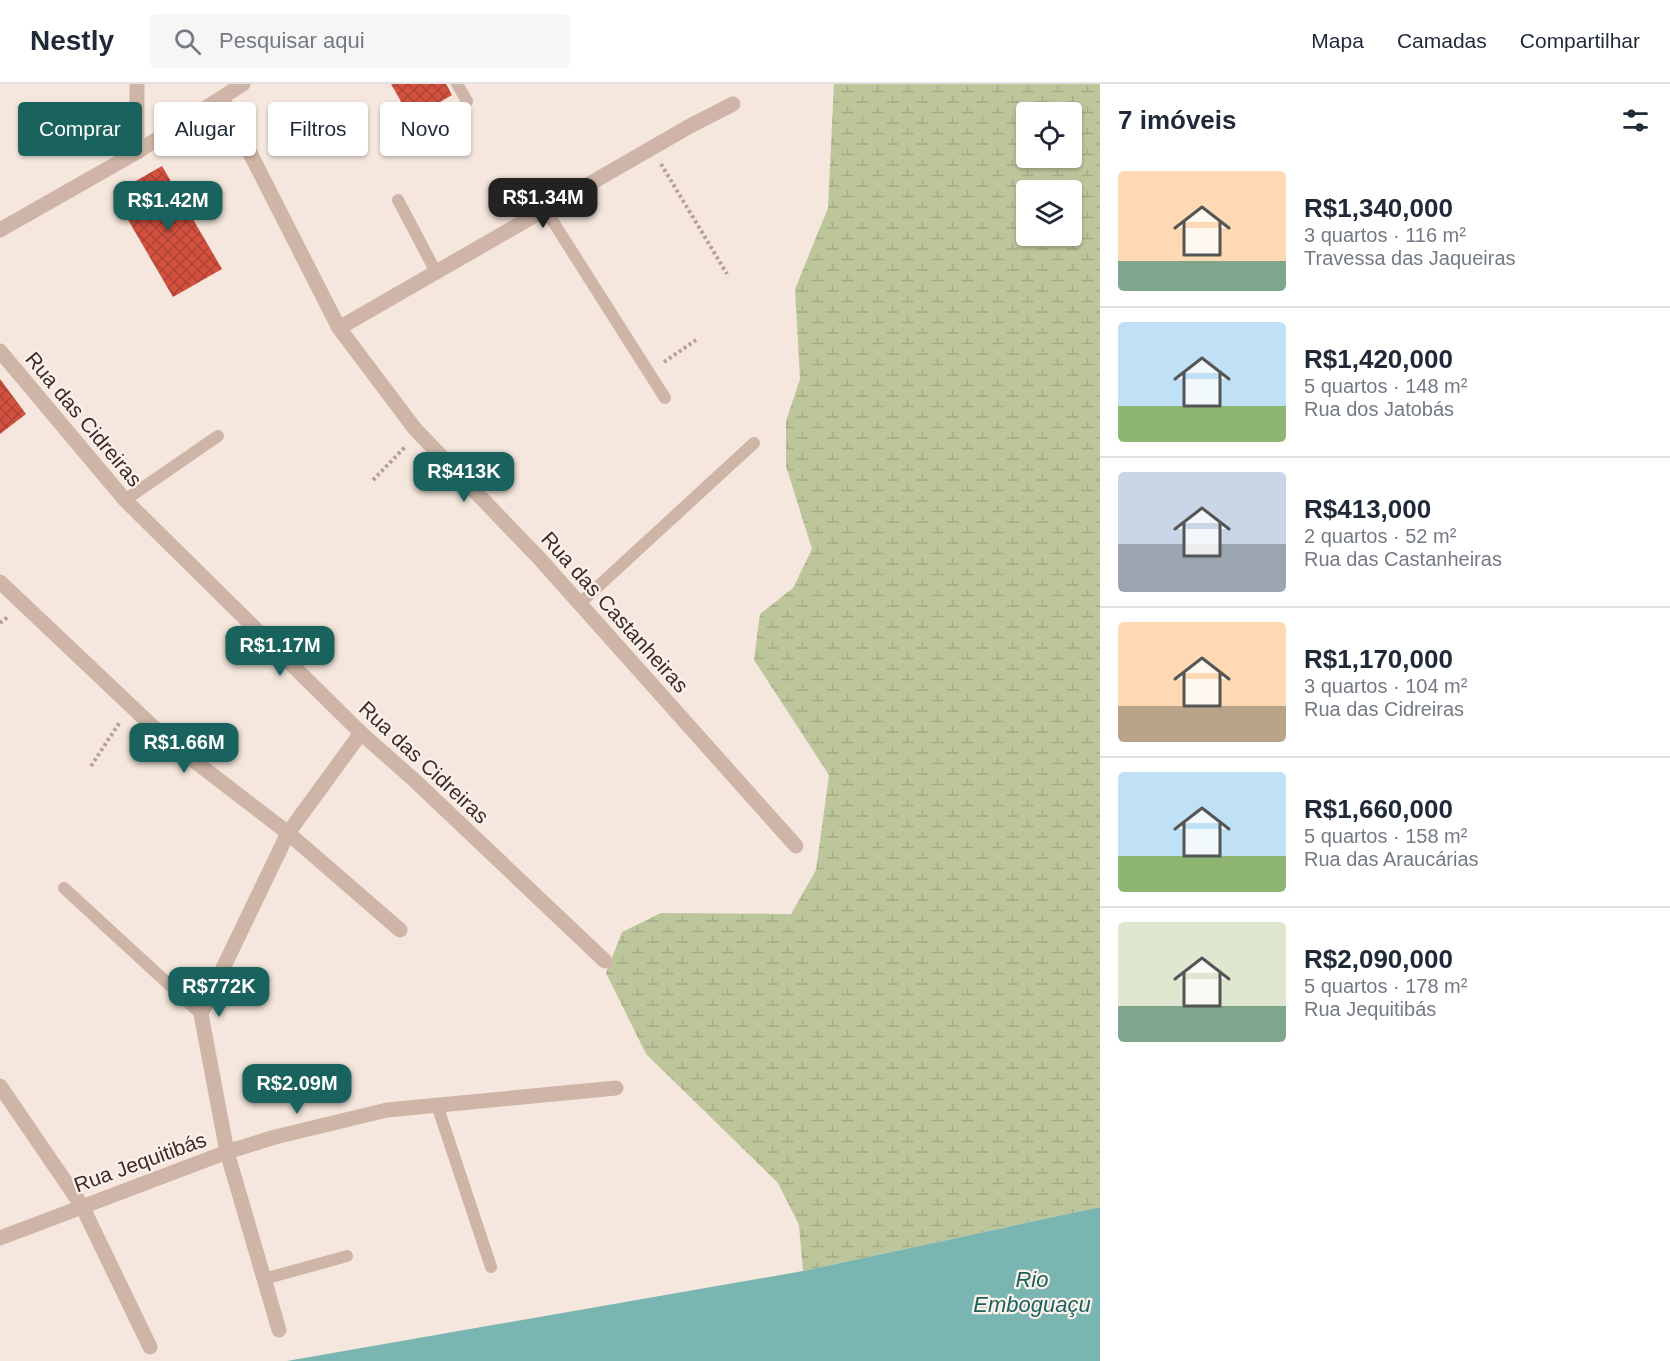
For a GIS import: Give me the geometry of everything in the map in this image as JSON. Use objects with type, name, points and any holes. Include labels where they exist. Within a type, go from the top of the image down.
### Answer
[{"type":"street","points":[[137,84],[137,102]]},
{"type":"street","points":[[142,149],[243,84]]},
{"type":"street","name":"Rua das Castanheiras","points":[[222,98],[339,328],[419,433],[539,558],[796,846]]},
{"type":"street","points":[[339,328],[651,148],[733,104]]},
{"type":"street","points":[[0,230],[130,156]]},
{"type":"street","name":"Rua das Cidreiras","points":[[0,351],[124,500],[361,733],[413,779],[605,961]]},
{"type":"street","points":[[0,582],[167,740],[288,833],[400,930]]},
{"type":"street","points":[[279,1330],[227,1152],[201,1014],[288,833],[361,733]]},
{"type":"street","points":[[0,1086],[82,1206],[150,1347]]},
{"type":"street","name":"Rua Jequitibás","points":[[0,1238],[227,1152],[274,1137],[387,1110],[616,1088]]},
{"type":"lane","points":[[457,84],[467,101]]},
{"type":"lane","points":[[398,200],[436,272]]},
{"type":"lane","points":[[545,209],[665,398]]},
{"type":"lane","points":[[124,500],[218,436]]},
{"type":"lane","points":[[579,604],[754,443]]},
{"type":"lane","points":[[64,888],[201,1014]]},
{"type":"lane","points":[[437,1105],[490,1267]]},
{"type":"lane","points":[[264,1279],[347,1256]]},
{"type":"path","points":[[651,148],[727,274]]},
{"type":"path","points":[[649,373],[696,340]]},
{"type":"path","points":[[373,480],[419,433]]},
{"type":"path","points":[[91,766],[130,705]]},
{"type":"green space","points":[[834,84],[1100,84],[1100,1207],[803,1271],[799,1225],[778,1183],[646,1054],[606,973],[622,932],[661,913],[791,914],[816,870],[829,775],[754,660],[760,614],[793,588],[812,549],[786,466],[786,421],[800,379],[795,289],[828,208]]},
{"type":"water","name":"Rio Emboguaçu","points":[[1100,1207],[1100,1361],[287,1361],[803,1271]]},
{"type":"building","points":[[391,84],[446,84],[452,95],[440,102],[401,102]]},
{"type":"building","points":[[162,166],[222,269],[173,297],[113,194]]},
{"type":"building","points":[[0,379],[26,414],[0,434]]}]
